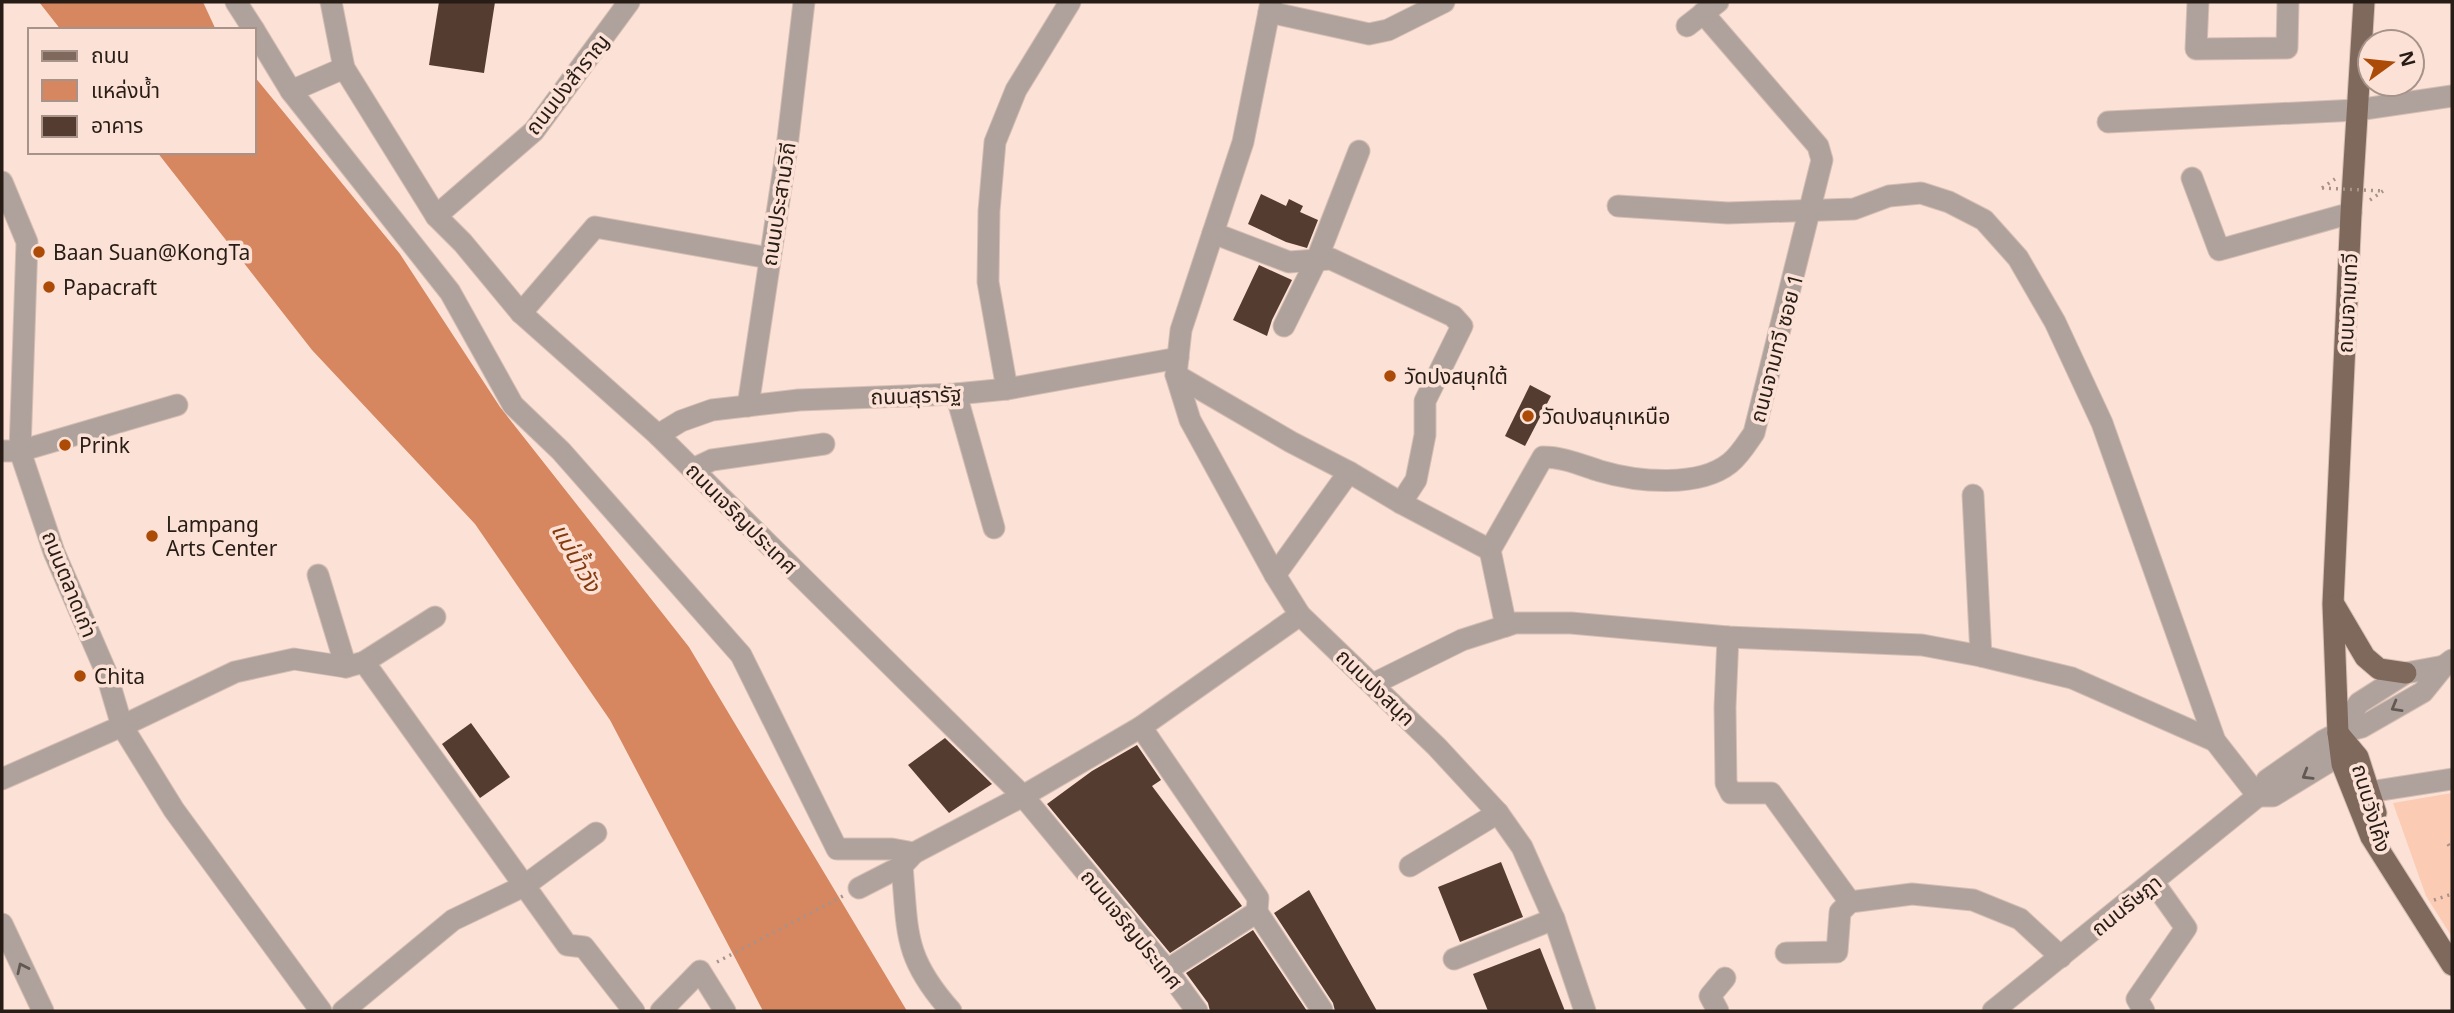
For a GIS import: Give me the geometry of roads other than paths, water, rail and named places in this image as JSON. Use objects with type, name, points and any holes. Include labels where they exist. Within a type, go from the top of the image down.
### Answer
[{"type":"main road","name":"ถนนจามเทวี","points":[[2338,733],[2333,604],[2351,213],[2364,2]]},
{"type":"main road","points":[[2333,604],[2365,657],[2379,669],[2406,673]]},
{"type":"main road","name":"ถนนวังโค้ง","points":[[2338,733],[2358,758],[2384,836],[2388,866]]},
{"type":"main road","name":"ถนนวังโค้ง","points":[[2338,733],[2342,764],[2371,837],[2452,965]]},
{"type":"street","points":[[236,2],[253,28]]},
{"type":"street","name":"ถนนเจริญประเทศ","points":[[331,2],[344,68],[436,216],[463,243],[521,313],[693,468],[1023,796],[1167,970],[1197,1011]]},
{"type":"street","name":"ถนนปงสำราญ","points":[[436,216],[534,131],[629,2]]},
{"type":"street","name":"ถนนประสานวิถี","points":[[748,406],[787,147],[804,2]]},
{"type":"street","points":[[1007,389],[988,282],[989,211],[995,142],[1016,90],[1070,2]]},
{"type":"street","points":[[1444,2],[1388,30],[1369,34],[1270,7],[1242,142],[1181,330],[1177,366],[1296,434],[1349,472],[1401,503],[1490,550],[1506,626]]},
{"type":"street","points":[[2198,2],[2196,48],[2287,48],[2288,2]]},
{"type":"street","name":"ถนนจามทวี ซอย 1","points":[[1490,550],[1543,457],[1555,457],[1604,472],[1662,481],[1704,477],[1730,463],[1754,433],[1812,211],[1822,160],[1818,146],[1702,14]]},
{"type":"street","points":[[256,33],[291,91],[450,292],[513,405],[561,451],[741,655],[836,849],[892,849],[908,860]]},
{"type":"street","points":[[291,91],[344,68]]},
{"type":"street","points":[[2108,122],[2357,110],[2452,96]]},
{"type":"street","points":[[1284,327],[1317,260],[1359,151]]},
{"type":"street","points":[[2192,178],[2219,250],[2351,213]]},
{"type":"street","name":"ถนนตลาดเก่า","points":[[2,182],[27,242],[11,451],[106,672],[122,726],[174,810],[321,1011]]},
{"type":"street","points":[[1618,206],[1728,213],[1812,211],[1854,209],[1889,196],[1921,193],[1949,202],[1984,220],[2018,258],[2055,322],[2102,423],[2215,741],[2258,796]]},
{"type":"street","points":[[521,313],[595,227],[769,258]]},
{"type":"street","points":[[1213,233],[1289,262],[1331,259],[1453,316],[1462,326],[1424,401],[1424,435],[1416,480],[1401,503]]},
{"type":"street","name":"ถนนสุรารัฐ","points":[[658,435],[681,421],[712,410],[799,400],[956,394],[1177,366]]},
{"type":"street","name":"ถนนปงสนุก","points":[[1177,366],[1191,420],[1275,575],[1300,615],[1373,684],[1499,813],[1522,847],[1554,919],[1585,1011]]},
{"type":"street","points":[[956,394],[994,528]]},
{"type":"street","points":[[11,451],[177,405]]},
{"type":"street","points":[[693,468],[712,460],[824,444]]},
{"type":"street","points":[[1275,575],[1349,472]]},
{"type":"street","points":[[1973,495],[1982,656]]},
{"type":"street","points":[[318,575],[355,664],[567,945],[584,947],[634,1011]]},
{"type":"street","points":[[859,888],[1141,727],[1300,615]]},
{"type":"street","points":[[2,779],[235,672],[294,659],[355,664],[435,617]]},
{"type":"street","points":[[1373,684],[1462,640],[1515,623],[1571,623],[1728,637],[1922,645],[1982,656],[2072,678],[2215,741]]},
{"type":"street","points":[[1728,637],[1726,783],[1731,793],[1771,793],[1850,902]]},
{"type":"street","points":[[2338,733],[2359,703],[2406,673],[2448,663]]},
{"type":"street","points":[[2338,733],[2362,727],[2423,692],[2448,663]]},
{"type":"street","points":[[1141,727],[1258,898],[1257,912],[1322,1010]]},
{"type":"street","name":"ถนนรัษฎา","points":[[1993,1011],[2258,796],[2267,780],[2322,741],[2338,733]]},
{"type":"street","points":[[2369,792],[2452,779]]},
{"type":"street","points":[[1410,866],[1499,813]]},
{"type":"street","points":[[343,1011],[453,920],[524,886],[596,833]]},
{"type":"street","points":[[908,860],[907,935],[916,963],[931,988],[951,1011]]},
{"type":"street","points":[[2137,1007],[2186,928],[2154,883]]},
{"type":"street","points":[[1786,953],[1837,952],[1840,912],[1850,902],[1912,894],[1973,900],[2020,919],[2061,957]]},
{"type":"street","points":[[1167,970],[1257,912]]},
{"type":"street","points":[[1454,959],[1554,919]]},
{"type":"street","points":[[2,924],[43,1011]]},
{"type":"street","points":[[661,1011],[700,971],[724,1011]]},
{"type":"street","points":[[1718,1011],[1710,996],[1725,978]]},
{"type":"water","points":[[39,2],[203,2],[215,28],[59,28]]},
{"type":"water","name":"แม่น้ำวัง","points":[[256,78],[400,254],[500,407],[689,647],[907,1011],[763,1011],[610,720],[475,524],[312,350],[159,154],[256,154]]},
{"type":"place","name":"Baan Suan@KongTa","points":[[39,252]]},
{"type":"place","name":"Papacraft","points":[[49,287]]},
{"type":"place","name":"วัดปงสนุกใต้","points":[[1390,376]]},
{"type":"place","name":"วัดปงสนุกเหนือ","points":[[1528,416]]},
{"type":"place","name":"Prink","points":[[65,445]]},
{"type":"place","name":"Lampang Arts Center","points":[[152,536]]},
{"type":"place","name":"Chita","points":[[80,676]]}]
